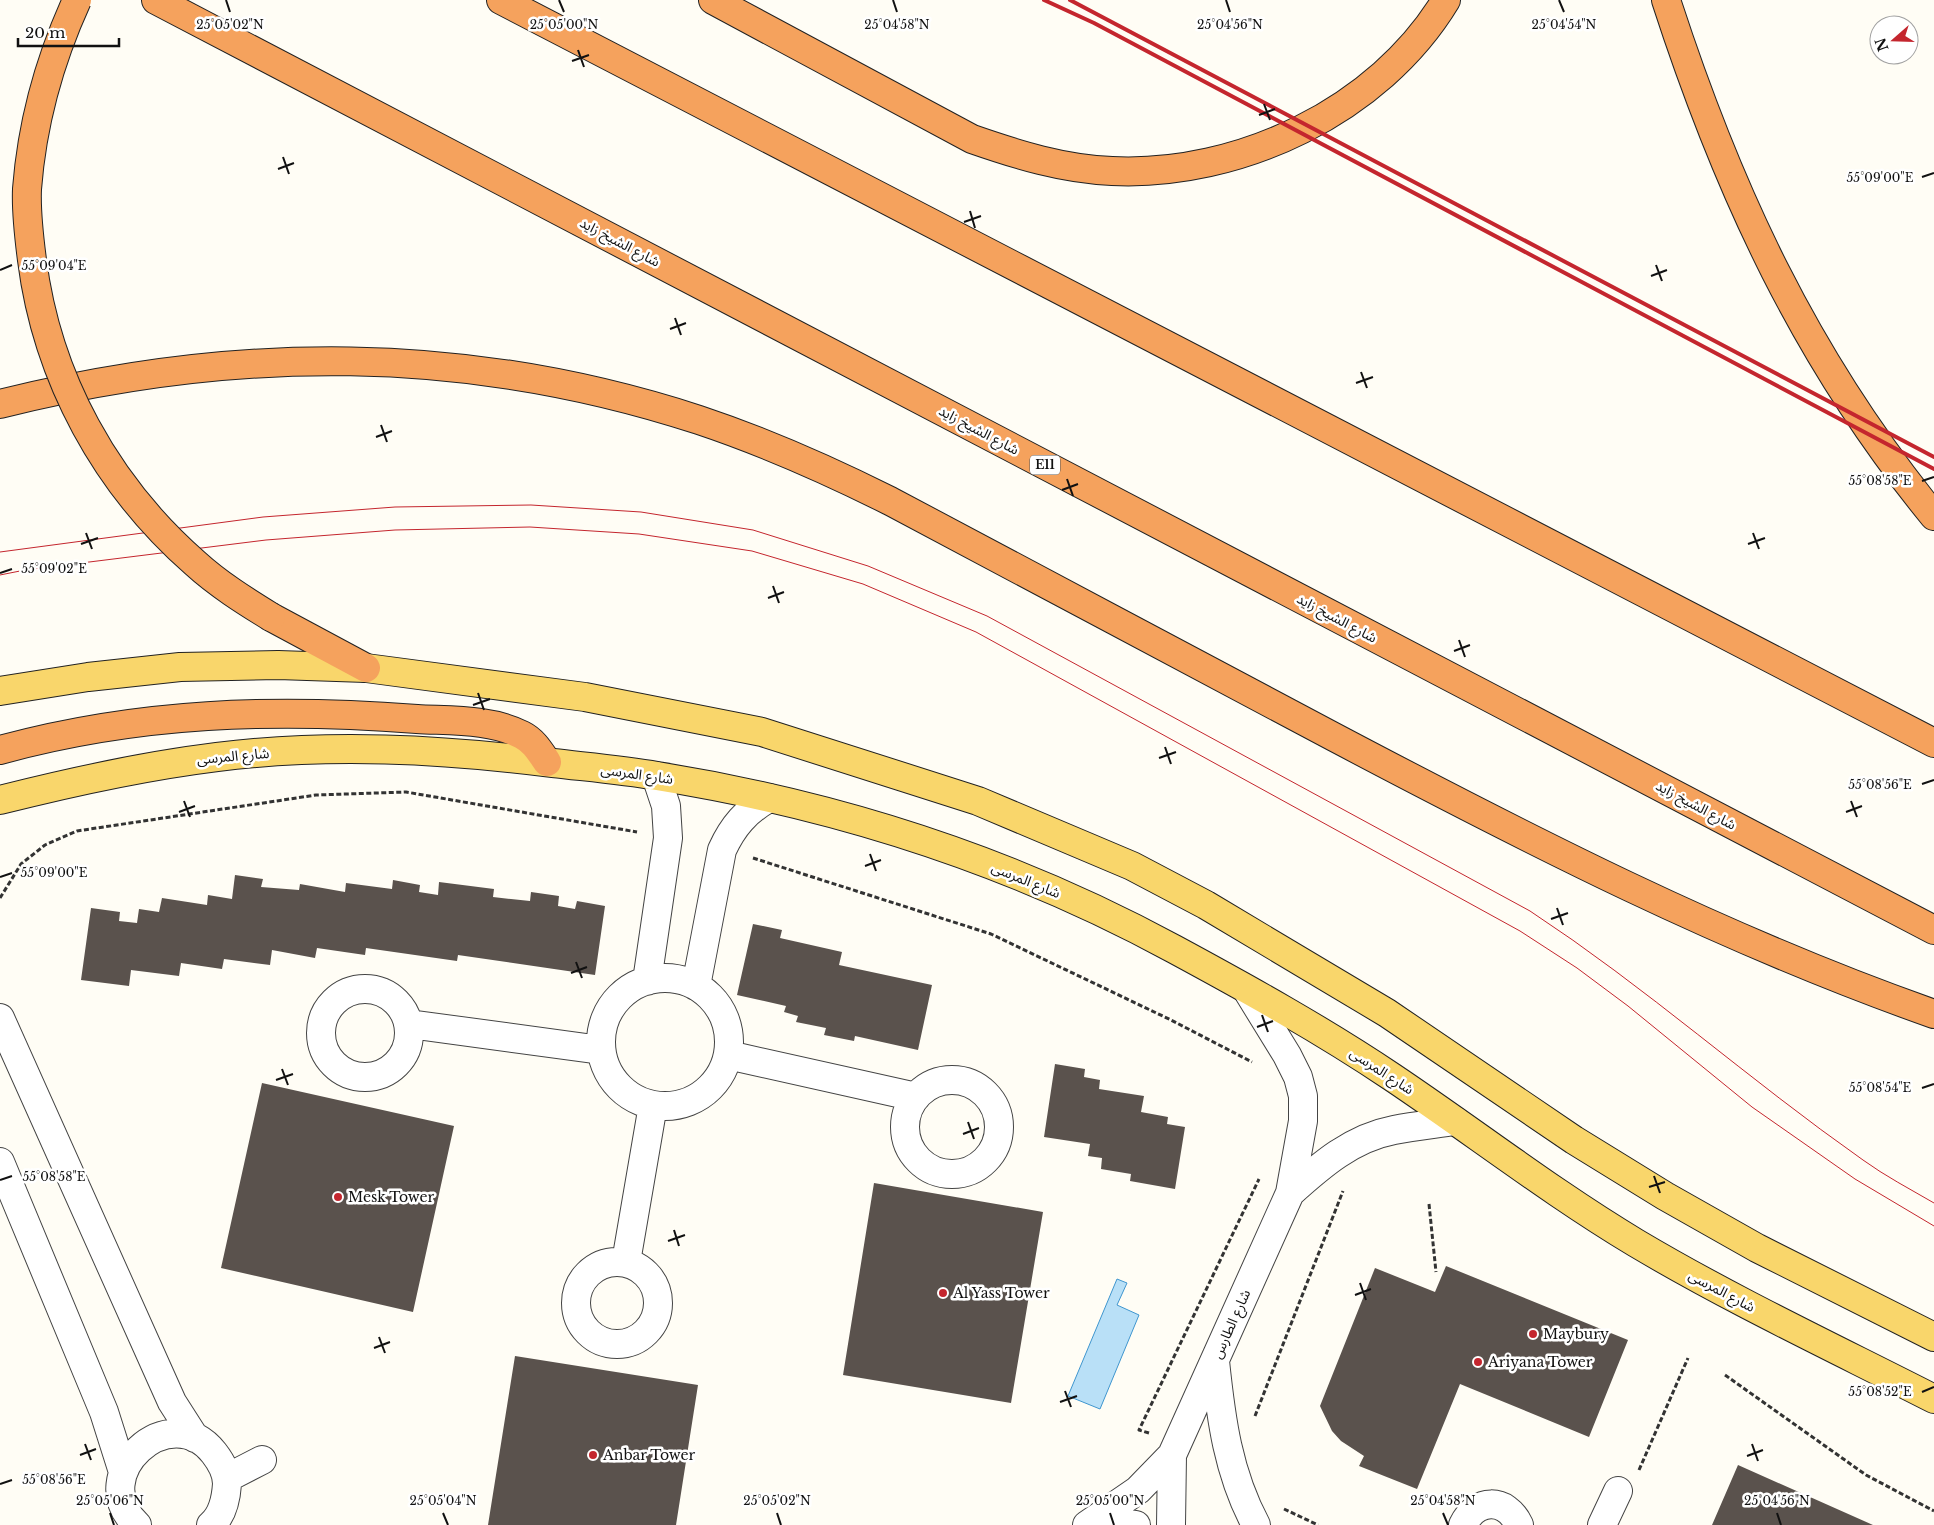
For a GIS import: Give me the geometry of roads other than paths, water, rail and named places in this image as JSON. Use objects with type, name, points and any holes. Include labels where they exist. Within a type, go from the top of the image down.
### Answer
[{"type":"highway","points":[[77,0],[51,65],[40,106],[27,190],[31,255],[46,329],[61,374],[80,417],[103,457],[130,496],[161,531],[195,563],[232,592],[271,618],[366,668]]},
{"type":"highway","name":"شارع الشيخ زايد","points":[[156,0],[1934,930]]},
{"type":"highway","points":[[501,0],[1934,743]]},
{"type":"highway","points":[[713,0],[972,139],[1017,155],[1064,166],[1112,171],[1159,170],[1206,163],[1252,151],[1296,132],[1338,108],[1376,79],[1409,49],[1437,15],[1446,0]]},
{"type":"highway","points":[[1666,0],[1720,151],[1773,271],[1804,329],[1838,385],[1875,439],[1934,516]]},
{"type":"highway","points":[[0,404],[80,385],[195,367],[275,361],[347,360],[418,364],[490,372],[561,384],[630,400],[699,420],[784,452],[890,501],[1434,790],[1620,883],[1811,966],[1934,1014]]},
{"type":"highway","points":[[0,750],[93,728],[160,719],[219,714],[318,714],[487,725],[522,735],[536,746],[547,762]]},
{"type":"main road","points":[[0,691],[88,677],[180,667],[278,665],[366,668],[585,697],[762,732],[978,801],[1056,832],[1132,866],[1264,938],[1387,1013],[1574,1140],[1665,1196],[1757,1248],[1934,1338]]},
{"type":"main road","name":"شارع المرسى","points":[[0,800],[152,766],[221,756],[305,750],[402,749],[473,753],[656,776],[769,798],[898,833],[1015,875],[1094,909],[1163,943],[1324,1033],[1455,1121],[1545,1185],[1634,1242],[1727,1295],[1934,1399]]},
{"type":"street","points":[[647,981],[668,838],[666,806],[656,776]]},
{"type":"street","points":[[696,986],[722,850],[729,834],[740,819],[769,798]]},
{"type":"street","points":[[664,978],[680,980],[696,986],[712,998],[723,1015],[729,1034],[728,1055],[721,1074],[709,1089],[701,1095],[673,1106],[653,1105],[634,1098],[618,1086],[607,1069],[601,1050],[602,1029],[609,1010],[622,995],[634,986],[647,981],[664,978]]},
{"type":"street","name":"شارع الطارس","points":[[1089,1525],[1138,1490],[1175,1449],[1290,1193],[1303,1121],[1304,1096],[1298,1077],[1287,1054],[1247,990]]},
{"type":"street","points":[[0,1018],[172,1402],[195,1438]]},
{"type":"street","points":[[408,1024],[601,1050]]},
{"type":"street","points":[[728,1055],[916,1096]]},
{"type":"street","points":[[626,1262],[653,1105]]},
{"type":"street","name":"شارع الطارس","points":[[1290,1193],[1320,1166],[1343,1150],[1369,1138],[1393,1130],[1455,1121]]},
{"type":"street","points":[[0,1162],[104,1412],[123,1472]]},
{"type":"street","points":[[1215,1360],[1221,1418],[1228,1455],[1239,1490],[1256,1525]]},
{"type":"street","points":[[138,1525],[111,1506],[121,1487],[123,1472],[131,1456],[144,1443],[160,1436],[177,1434],[195,1438],[210,1448],[221,1462],[227,1478],[226,1501],[216,1520],[211,1525]]},
{"type":"street","name":"شارع الطارس","points":[[1171,1525],[1175,1449]]},
{"type":"street","points":[[227,1478],[262,1460]]},
{"type":"street","points":[[1602,1525],[1629,1488],[1621,1525]]},
{"type":"street","points":[[1463,1525],[1470,1514],[1479,1506],[1492,1504],[1503,1506],[1513,1514],[1519,1525]]},
{"type":"street","points":[[1089,1525],[1109,1521],[1136,1525]]},
{"type":"water","points":[[1117,1279],[1127,1283],[1117,1305],[1139,1315],[1100,1409],[1068,1396]]},
{"type":"tram line","points":[[0,552],[263,517],[395,507],[531,505],[641,512],[753,530],[868,566],[987,616],[1530,911],[1615,971],[1779,1098],[1863,1160],[1934,1203]]},
{"type":"tram line","points":[[0,575],[25,570],[266,540],[395,530],[530,527],[639,534],[752,551],[863,584],[976,632],[1520,931],[1577,968],[1628,1006],[1752,1107],[1855,1179],[1934,1226]]},
{"type":"railway","points":[[1044,0],[1094,23],[1934,469]]},
{"type":"railway","points":[[1070,0],[1934,457]]},
{"type":"place","name":"Mesk Tower","points":[[338,1197]]},
{"type":"place","name":"Al Yass Tower","points":[[943,1293]]},
{"type":"place","name":"Maybury","points":[[1533,1334]]},
{"type":"place","name":"Ariyana Tower","points":[[1478,1362]]},
{"type":"place","name":"Anbar Tower","points":[[593,1455]]}]
